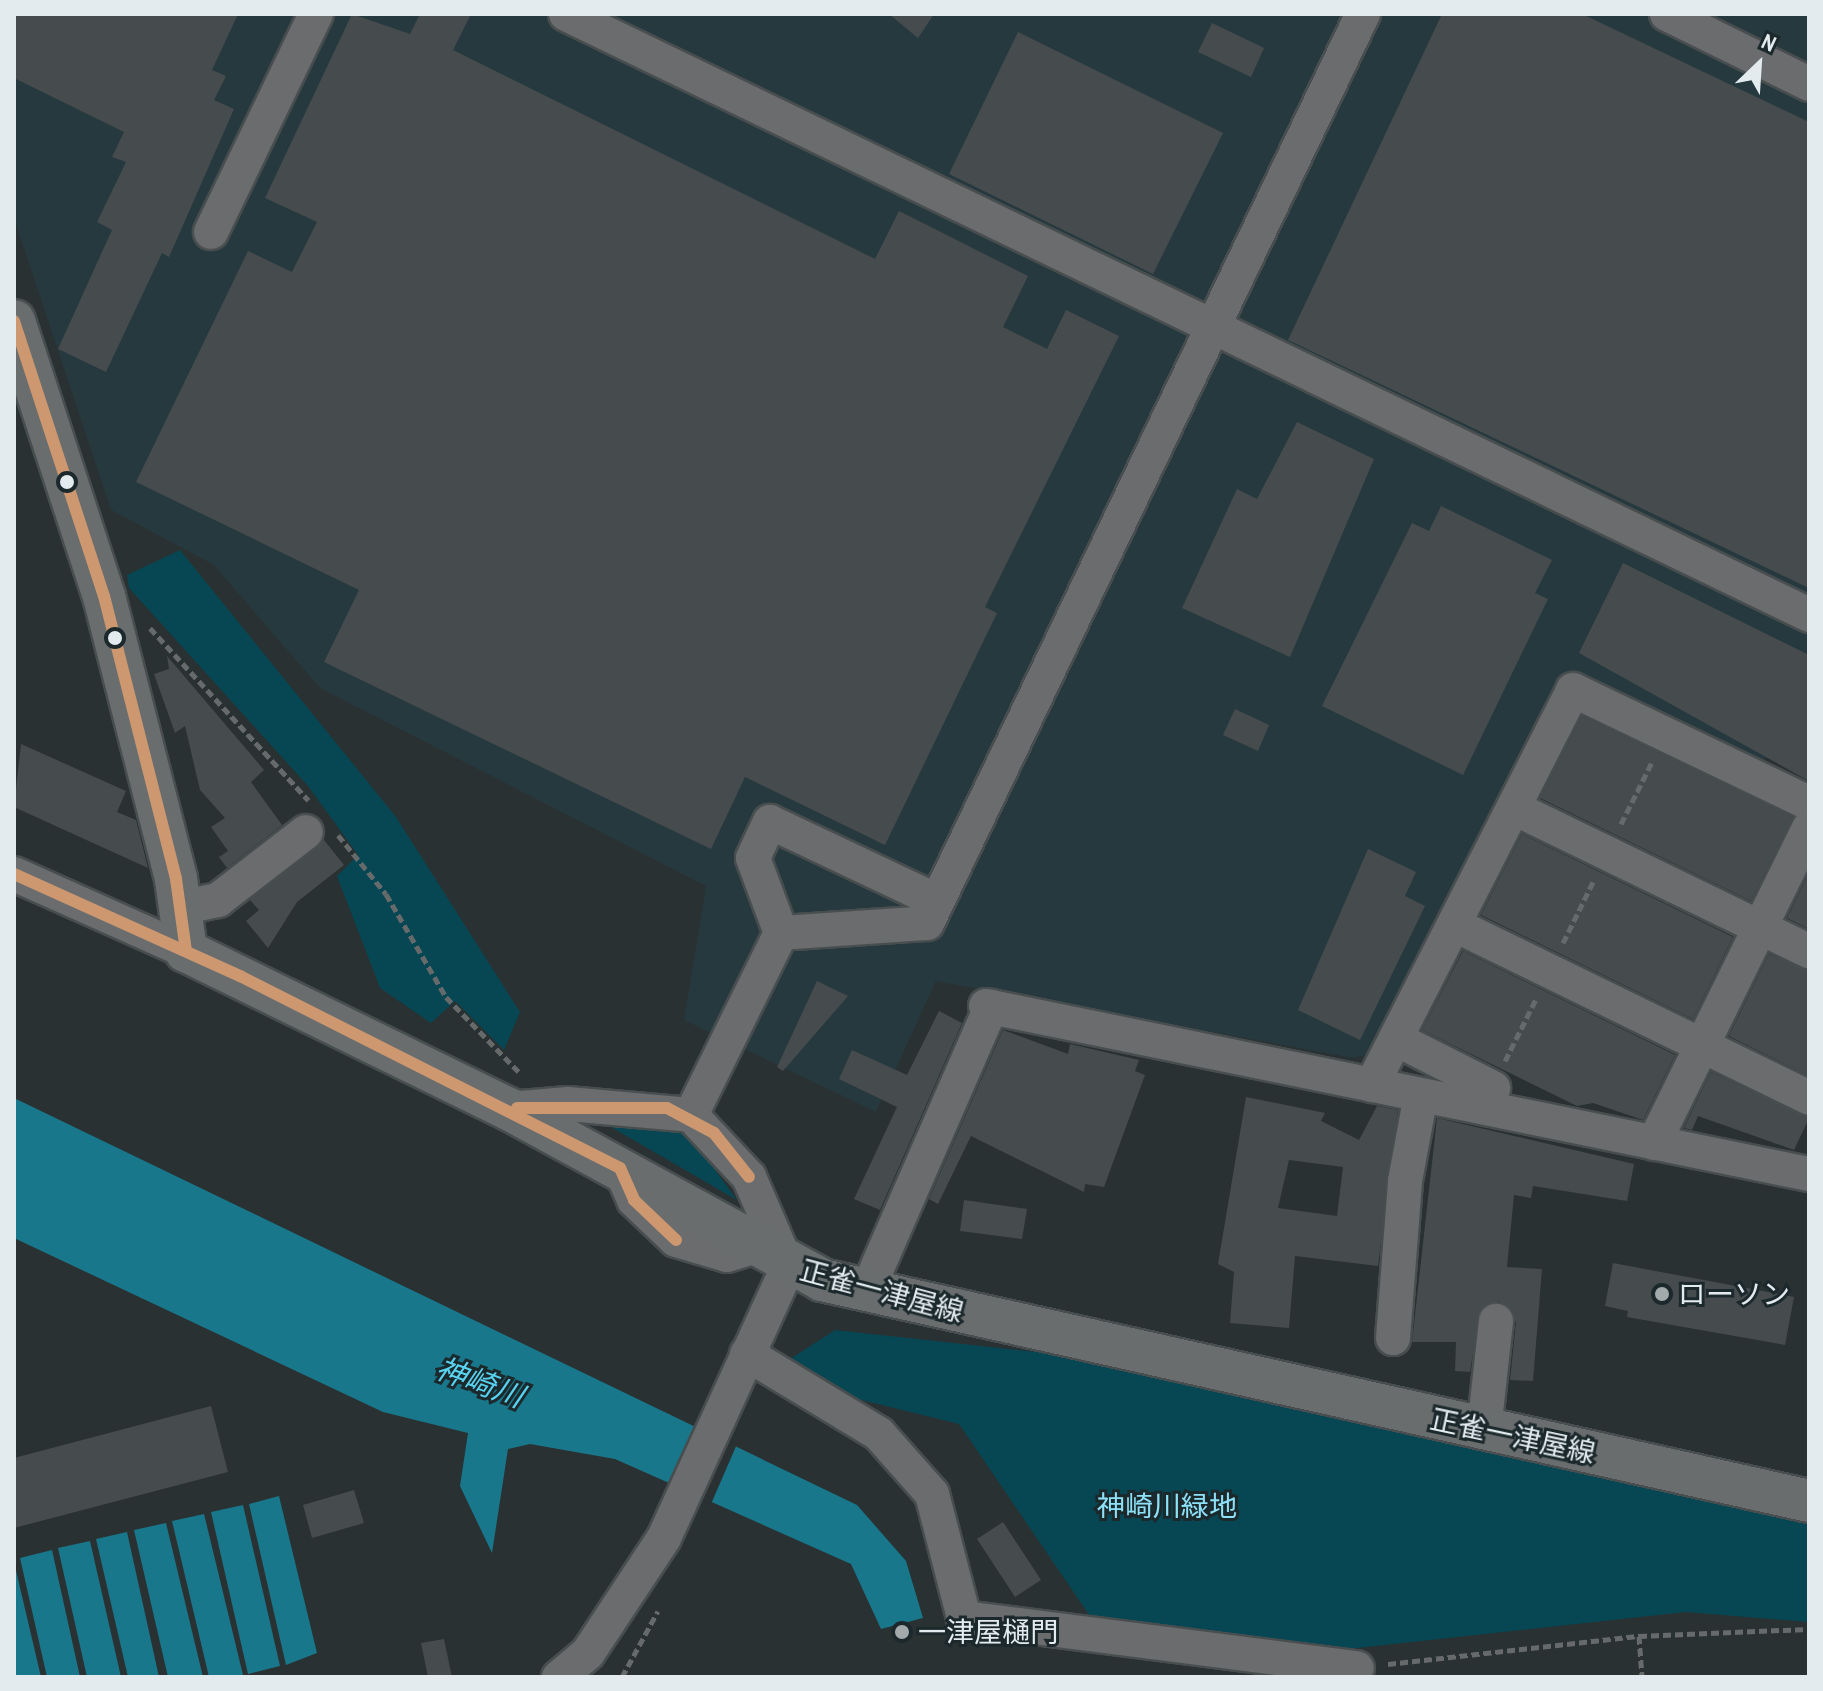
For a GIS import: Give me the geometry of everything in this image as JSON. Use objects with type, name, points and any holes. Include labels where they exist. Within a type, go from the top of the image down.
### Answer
[{"type":"main road","points":[[14,321],[104,596],[180,908],[186,951]]},
{"type":"main road","name":"正雀一津屋線","points":[[186,951],[509,1109],[620,1168],[771,1257],[867,1291],[1484,1430],[1808,1498]]},
{"type":"street","points":[[211,232],[316,14]]},
{"type":"street","points":[[566,14],[1809,615]]},
{"type":"street","points":[[781,933],[927,923],[1363,14]]},
{"type":"street","points":[[1667,14],[1809,84]]},
{"type":"street","points":[[1372,1085],[1573,690],[1809,803]]},
{"type":"street","points":[[1514,808],[1809,951]]},
{"type":"street","points":[[691,1115],[781,933],[753,858],[770,822],[937,901]]},
{"type":"street","points":[[1654,1143],[1705,1046],[1809,828]]},
{"type":"street","points":[[180,908],[218,900],[306,832]]},
{"type":"street","points":[[14,874],[186,951]]},
{"type":"street","points":[[1455,925],[1809,1098]]},
{"type":"street","points":[[867,1291],[988,1006],[1809,1174]]},
{"type":"street","points":[[1396,1039],[1493,1088]]},
{"type":"street","points":[[1393,1338],[1405,1181],[1421,1095]]},
{"type":"street","points":[[509,1109],[568,1104],[691,1115],[749,1177],[771,1257],[747,1354],[664,1538],[597,1641],[559,1677]]},
{"type":"street","points":[[1484,1430],[1496,1321]]},
{"type":"street","points":[[747,1354],[879,1434],[932,1494],[964,1618],[1357,1668]]},
{"type":"path","points":[[1493,1088],[1666,734]]},
{"type":"path","points":[[1357,1668],[1639,1636],[1809,1629]]},
{"type":"path","points":[[1639,1636],[1642,1677]]},
{"type":"shaded area","points":[[14,14],[1809,14],[1809,664],[1763,764],[1566,671],[1376,1052],[1353,1058],[936,981],[876,1112],[684,1020],[706,886],[320,688],[214,565],[111,510],[14,218]]},
{"type":"green space","points":[[180,550],[396,817],[520,1012],[504,1050],[455,1001],[431,1023],[380,988],[337,876],[358,855],[308,786],[129,588],[127,575]]},
{"type":"green space","points":[[604,1123],[676,1130],[696,1144],[737,1200]]},
{"type":"green space","name":"神崎川緑地","points":[[835,1330],[1109,1360],[1272,1404],[1785,1515],[1809,1524],[1809,1622],[1686,1612],[1293,1655],[1094,1622],[959,1424],[837,1394],[787,1361]]},
{"type":"water","name":"神崎川","points":[[14,1098],[857,1505],[906,1561],[923,1618],[881,1629],[851,1564],[615,1459],[530,1444],[508,1449],[492,1553],[460,1486],[468,1433],[383,1412],[14,1238]]},
{"type":"water","points":[[279,1496],[317,1653],[286,1665],[249,1504]]},
{"type":"water","points":[[243,1505],[280,1666],[248,1674],[211,1512]]},
{"type":"water","points":[[204,1514],[243,1675],[209,1677],[172,1521]]},
{"type":"water","points":[[166,1523],[203,1677],[168,1677],[134,1530]]},
{"type":"water","points":[[127,1532],[159,1677],[128,1677],[96,1539]]},
{"type":"water","points":[[90,1541],[121,1677],[87,1677],[58,1548]]},
{"type":"water","points":[[52,1550],[80,1677],[47,1677],[20,1558]]},
{"type":"water","points":[[14,1562],[41,1677],[14,1677]]},
{"type":"pier","points":[[697,1424],[737,1444],[711,1504],[669,1486]]},
{"type":"building","points":[[14,14],[238,14],[212,70],[226,76],[214,100],[234,109],[169,257],[162,253],[106,372],[58,349],[112,230],[97,222],[126,162],[112,157],[124,132],[14,78]]},
{"type":"building","points":[[352,14],[410,34],[420,14],[471,14],[453,50],[875,259],[899,211],[1028,276],[1003,327],[1047,349],[1066,310],[1119,336],[985,607],[997,613],[885,845],[745,777],[711,849],[324,662],[359,590],[136,482],[248,251],[292,272],[317,222],[265,198]]},
{"type":"building","points":[[889,14],[934,14],[918,38]]},
{"type":"building","points":[[1442,14],[1582,14],[1809,122],[1809,588],[1288,340]]},
{"type":"building","points":[[1212,23],[1264,48],[1251,77],[1198,52]]},
{"type":"building","points":[[1018,32],[1223,133],[1153,274],[949,174]]},
{"type":"building","points":[[1297,422],[1374,459],[1290,657],[1182,608],[1237,489],[1257,499]]},
{"type":"building","points":[[1441,506],[1552,560],[1535,593],[1548,599],[1463,775],[1322,706],[1412,523],[1429,531]]},
{"type":"building","points":[[1623,563],[1809,655],[1809,781],[1579,653]]},
{"type":"building","points":[[167,656],[264,770],[251,782],[282,825],[227,868],[219,857],[228,851],[211,827],[225,818],[200,790],[185,726],[175,733],[154,674],[169,669]]},
{"type":"building","points":[[1235,709],[1269,725],[1258,751],[1223,735]]},
{"type":"building","points":[[1582,716],[1793,817],[1751,901],[1540,798]]},
{"type":"building","points":[[21,744],[126,791],[117,812],[136,820],[148,868],[14,807]]},
{"type":"building","points":[[1522,834],[1733,937],[1693,1019],[1481,915]]},
{"type":"building","points":[[324,840],[344,865],[297,902],[268,948],[246,921],[259,910],[250,900]]},
{"type":"building","points":[[1368,849],[1416,872],[1405,896],[1425,906],[1360,1040],[1298,1010]]},
{"type":"building","points":[[1809,873],[1809,929],[1787,918]]},
{"type":"building","points":[[1463,951],[1675,1055],[1643,1120],[1593,1103],[1577,1106],[1422,1030]]},
{"type":"building","points":[[1769,954],[1809,971],[1809,1076],[1729,1036]]},
{"type":"building","points":[[817,981],[848,996],[783,1071],[777,1067]]},
{"type":"building","points":[[939,1011],[962,1023],[880,1210],[854,1199],[897,1107],[839,1079],[852,1050],[907,1075]]},
{"type":"building","points":[[1003,1030],[1068,1054],[1070,1044],[1139,1060],[1135,1071],[1145,1075],[1104,1187],[1085,1184],[1084,1192],[971,1136],[938,1204],[929,1199]]},
{"type":"building","points":[[1711,1072],[1809,1118],[1794,1150],[1698,1116],[1692,1130],[1684,1128]]},
{"type":"building","points":[[1246,1097],[1325,1113],[1321,1121],[1359,1140],[1377,1106],[1398,1110],[1378,1266],[1295,1256],[1289,1328],[1230,1323],[1234,1272],[1218,1264]],"holes":[[[1289,1160],[1343,1167],[1337,1216],[1278,1208]]]},
{"type":"building","points":[[1437,1118],[1634,1164],[1627,1201],[1533,1186],[1531,1198],[1514,1195],[1507,1267],[1542,1269],[1533,1381],[1510,1380],[1516,1322],[1499,1301],[1480,1310],[1470,1372],[1455,1371],[1456,1342],[1412,1342]]},
{"type":"building","points":[[964,1200],[1027,1209],[1022,1239],[960,1231]]},
{"type":"building","points":[[1613,1263],[1794,1297],[1785,1345],[1627,1317],[1628,1311],[1605,1306]]},
{"type":"building","points":[[211,1406],[228,1472],[14,1528],[14,1458]]},
{"type":"building","points":[[354,1490],[364,1523],[312,1538],[303,1505]]},
{"type":"building","points":[[1003,1522],[1041,1580],[1015,1597],[977,1539]]},
{"type":"building","points":[[444,1639],[452,1677],[428,1677],[421,1643]]},
{"type":"transit line","points":[[14,321],[104,596],[176,879],[186,951]]},
{"type":"transit line","points":[[14,874],[240,976],[620,1168],[634,1200],[676,1240]]},
{"type":"transit line","points":[[517,1108],[667,1108],[714,1133],[749,1177]]},
{"type":"place","name":"ローソン","points":[[1662,1294]]},
{"type":"place","name":"一津屋樋門","points":[[902,1632]]}]
